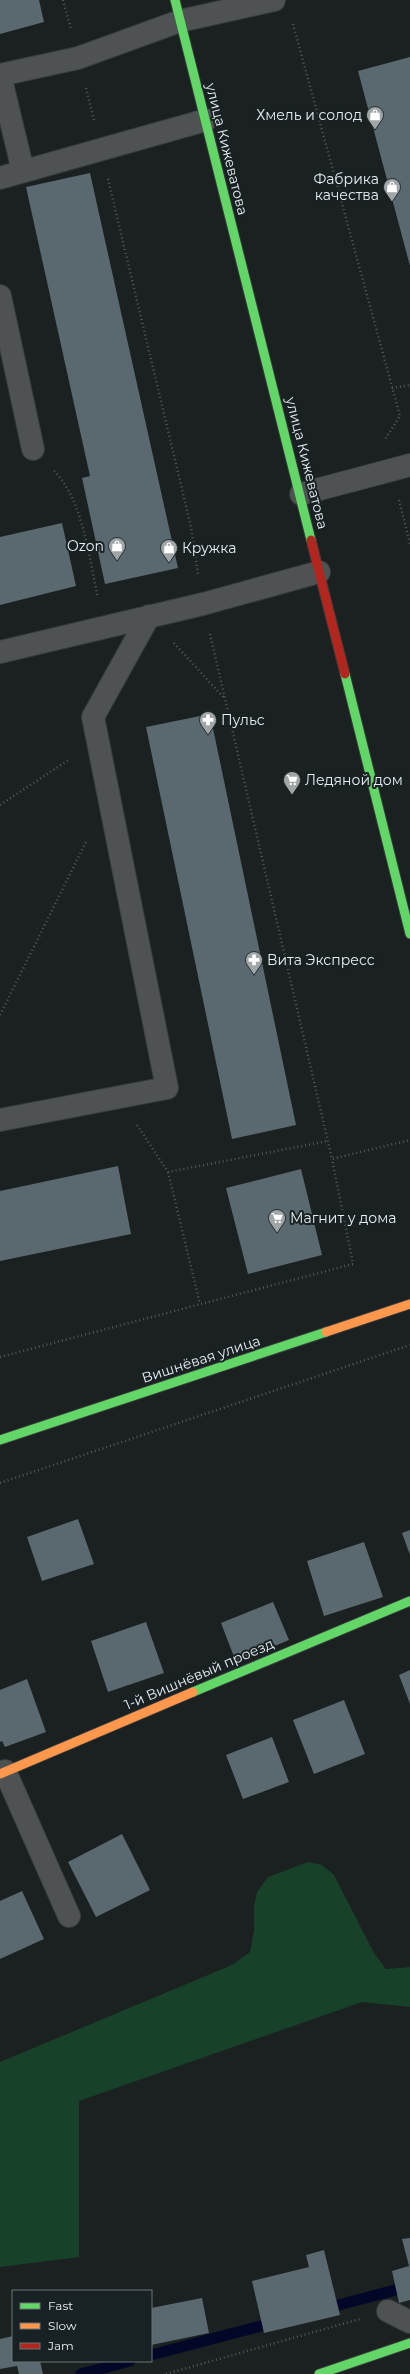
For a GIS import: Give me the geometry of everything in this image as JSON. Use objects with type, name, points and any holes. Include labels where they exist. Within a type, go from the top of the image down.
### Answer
[{"type":"main road","name":"улица Кижеватова","points":[[175,0],[301,494],[319,572],[410,934]]},
{"type":"main road","name":"Вишнёвая улица","points":[[0,1440],[410,1304]]},
{"type":"main road","name":"1-й Вишнёвый проезд","points":[[3,1773],[410,1601]]},
{"type":"main road","points":[[319,2374],[410,2343]]},
{"type":"lane","points":[[23,171],[0,75],[78,58],[180,21],[274,0]]},
{"type":"lane","points":[[0,178],[206,120]]},
{"type":"lane","points":[[0,296],[33,449]]},
{"type":"lane","points":[[301,494],[410,465]]},
{"type":"lane","points":[[0,652],[203,604],[319,572]]},
{"type":"lane","points":[[0,1120],[167,1088],[93,717],[149,616]]},
{"type":"lane","points":[[3,1773],[69,1916]]},
{"type":"lane","points":[[388,2311],[410,2322]]},
{"type":"path","points":[[0,1357],[353,1264],[328,1141],[203,604],[191,527],[101,150],[63,0]]},
{"type":"path","points":[[293,23],[400,416],[386,438]]},
{"type":"path","points":[[392,388],[410,385]]},
{"type":"path","points":[[65,481],[78,513],[104,627]]},
{"type":"path","points":[[149,616],[225,698]]},
{"type":"path","points":[[0,805],[98,742]]},
{"type":"path","points":[[0,1015],[88,840]]},
{"type":"path","points":[[119,1098],[168,1172],[200,1304]]},
{"type":"path","points":[[332,1159],[410,1140]]},
{"type":"path","points":[[168,1172],[328,1141]]},
{"type":"path","points":[[0,1483],[410,1345]]},
{"type":"path","points":[[166,2374],[388,2311]]},
{"type":"green space","points":[[308,1862],[322,1865],[334,1875],[374,1953],[386,1969],[410,1967],[410,2007],[362,2002],[79,2101],[79,2257],[0,2267],[0,2062],[232,1965],[250,1952],[254,1931],[254,1906],[257,1892],[268,1877]]},
{"type":"building","points":[[0,0],[39,0],[44,22],[0,34]]},
{"type":"building","points":[[410,57],[410,266],[358,71]]},
{"type":"building","points":[[90,173],[178,568],[105,584],[82,478],[90,476],[26,187]]},
{"type":"building","points":[[62,523],[76,586],[0,605],[0,537]]},
{"type":"building","points":[[210,714],[296,1125],[232,1139],[146,727]]},
{"type":"building","points":[[118,1166],[131,1234],[0,1261],[0,1191]]},
{"type":"building","name":"Магнит у дома","points":[[301,1169],[322,1255],[248,1274],[226,1188]]},
{"type":"building","points":[[78,1519],[94,1564],[42,1581],[27,1537]]},
{"type":"building","points":[[410,1530],[410,1555],[402,1533]]},
{"type":"building","points":[[364,1542],[383,1597],[324,1616],[307,1561]]},
{"type":"building","points":[[273,1602],[289,1640],[236,1662],[221,1623]]},
{"type":"building","points":[[146,1622],[164,1673],[108,1692],[91,1641]]},
{"type":"building","points":[[410,1670],[410,1704],[399,1675]]},
{"type":"building","points":[[27,1679],[46,1732],[5,1747],[2,1741],[0,1742],[0,1690]]},
{"type":"building","points":[[344,1700],[365,1754],[314,1774],[293,1720]]},
{"type":"building","points":[[272,1737],[289,1782],[243,1799],[226,1755]]},
{"type":"building","points":[[122,1834],[150,1890],[96,1917],[68,1862]]},
{"type":"building","points":[[22,1891],[44,1939],[0,1959],[0,1901]]},
{"type":"building","points":[[410,2238],[410,2300],[399,2303],[392,2271],[409,2266],[402,2239]]},
{"type":"building","points":[[324,2250],[340,2315],[264,2333],[252,2281],[309,2267],[306,2255]]},
{"type":"building","points":[[202,2298],[209,2333],[152,2345],[152,2308]]},
{"type":"building","points":[[12,2336],[12,2362],[40,2362],[43,2374],[19,2374],[17,2366],[0,2369],[0,2339]]},
{"type":"waterway","points":[[324,2309],[410,2286]]},
{"type":"waterway","points":[[152,2355],[276,2322]]},
{"type":"waterway","points":[[81,2374],[126,2362]]},
{"type":"traffic: fast","points":[[175,0],[311,540]]},
{"type":"traffic: fast","points":[[345,674],[410,934]]},
{"type":"traffic: fast","points":[[0,1440],[326,1332]]},
{"type":"traffic: fast","points":[[193,1692],[410,1601]]},
{"type":"traffic: fast","points":[[319,2374],[410,2343]]},
{"type":"traffic: slow","points":[[326,1332],[410,1304]]},
{"type":"traffic: slow","points":[[0,1774],[193,1692]]},
{"type":"traffic: jam","points":[[311,540],[345,674]]},
{"type":"place","name":"Хмель и солод","points":[[375,130]]},
{"type":"place","name":"Фабрика качества","points":[[392,202]]},
{"type":"place","name":"Ozon","points":[[117,561]]},
{"type":"place","name":"Кружка","points":[[169,563]]},
{"type":"place","name":"Пульс","points":[[208,735]]},
{"type":"place","name":"Ледяной дом","points":[[292,795]]},
{"type":"place","name":"Вита Экспресс","points":[[254,975]]},
{"type":"place","name":"Магнит у дома","points":[[277,1233]]}]
